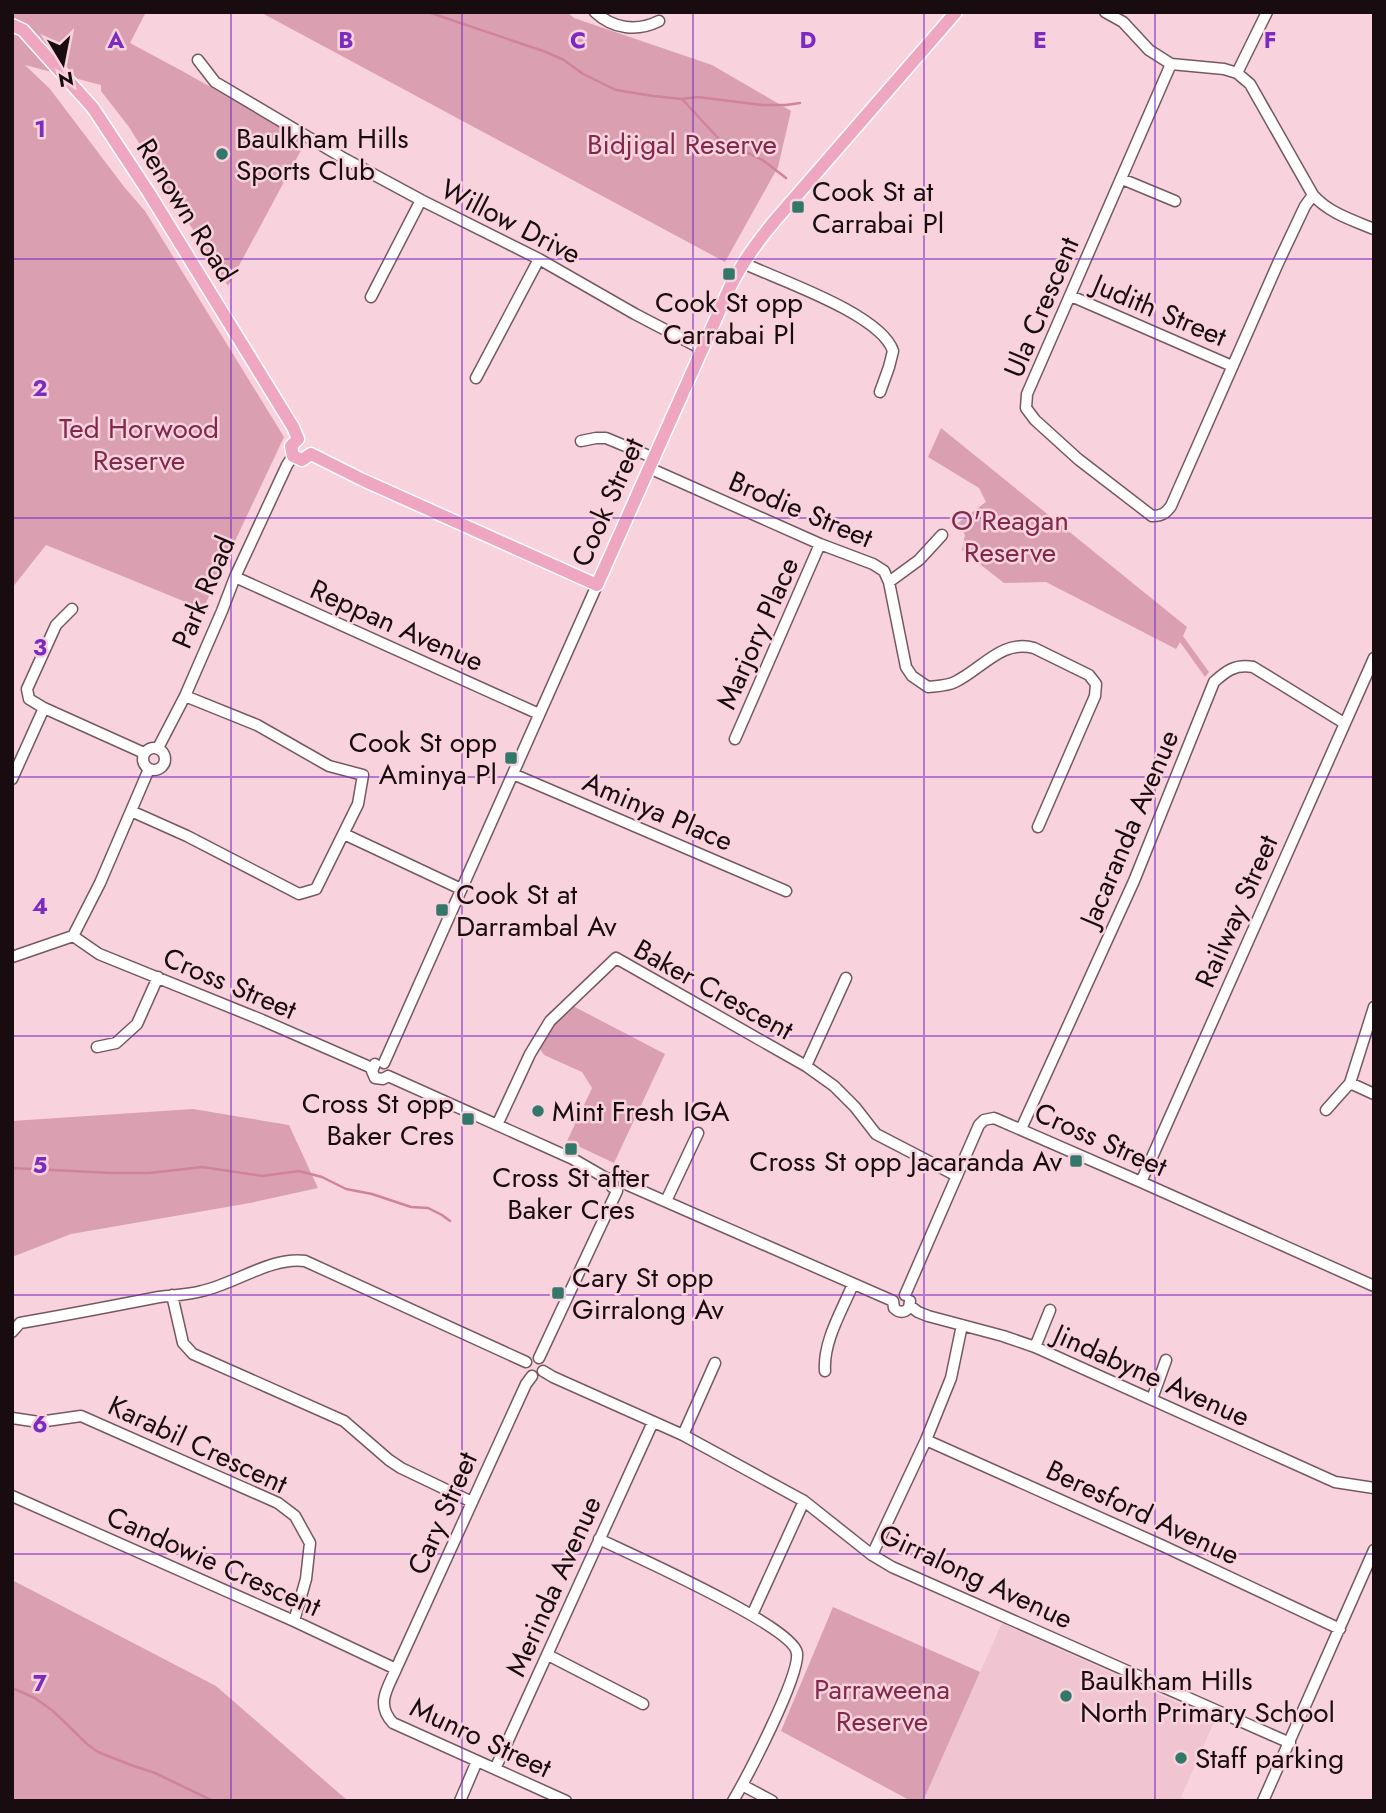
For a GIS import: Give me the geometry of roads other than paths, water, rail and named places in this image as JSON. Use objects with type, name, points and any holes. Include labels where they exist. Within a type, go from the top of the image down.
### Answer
[{"type":"main road","name":"Cook Street","points":[[597,586],[743,263],[778,217],[956,12]]},
{"type":"main road","name":"Renown Road","points":[[12,25],[23,30],[93,108],[156,204],[298,439]]},
{"type":"main road","points":[[298,439],[308,441],[312,447],[311,454],[302,460],[293,456],[291,446],[298,439]]},
{"type":"main road","points":[[311,454],[597,586]]},
{"type":"street","points":[[595,12],[604,20],[623,27],[644,26],[659,21]]},
{"type":"street","points":[[1105,12],[1123,22],[1149,50],[1171,64],[1224,69],[1237,73],[1250,84],[1258,96],[1313,195],[1322,205],[1334,212],[1374,229]]},
{"type":"street","points":[[1237,73],[1267,12]]},
{"type":"street","name":"Willow Drive","points":[[198,60],[215,82],[345,159],[540,259],[702,349]]},
{"type":"street","name":"Ula Crescent","points":[[1171,64],[1027,394],[1026,408],[1035,420],[1078,460],[1161,521],[1171,506],[1293,230],[1313,195]]},
{"type":"street","points":[[1122,179],[1175,201]]},
{"type":"street","points":[[370,297],[421,200]]},
{"type":"street","points":[[476,378],[540,259]]},
{"type":"street","points":[[743,263],[856,314],[883,335],[892,351],[880,392]]},
{"type":"street","name":"Judith Street","points":[[1070,296],[1232,366]]},
{"type":"street","name":"Brodie Street","points":[[581,441],[606,438],[820,544],[873,564],[884,571],[889,582],[906,667],[912,676],[928,687],[953,683],[1000,652],[1025,645],[1089,675],[1096,684],[1095,696],[1038,827]]},
{"type":"street","name":"Park Road","points":[[158,748],[185,696],[235,577],[293,456]]},
{"type":"street","points":[[889,582],[919,560],[942,535]]},
{"type":"street","name":"Marjory Place","points":[[735,739],[820,544]]},
{"type":"street","name":"Reppan Avenue","points":[[235,577],[539,714]]},
{"type":"street","name":"Cook Street","points":[[384,1063],[597,586]]},
{"type":"street","points":[[72,609],[56,625],[27,689],[29,699],[144,753]]},
{"type":"street","name":"Railway Street","points":[[1141,1182],[1374,658]]},
{"type":"street","name":"Jacaranda Avenue","points":[[1021,1129],[1134,881],[1214,682],[1228,670],[1242,665],[1253,667],[1344,723]]},
{"type":"street","points":[[131,811],[187,836],[299,894],[316,889],[344,834],[358,804],[363,775],[329,766],[257,725],[185,696]]},
{"type":"street","points":[[12,779],[44,708]]},
{"type":"street","points":[[158,748],[163,752],[164,763],[156,770],[149,769],[144,764],[144,753],[148,749],[158,748]]},
{"type":"street","points":[[12,957],[73,936],[100,883],[149,769]]},
{"type":"street","name":"Aminya Place","points":[[513,774],[786,891]]},
{"type":"street","points":[[344,834],[461,889]]},
{"type":"street","name":"Cross Street","points":[[73,936],[99,954],[372,1068]]},
{"type":"street","name":"Baker Crescent","points":[[497,1125],[530,1054],[550,1021],[616,958],[806,1066],[834,1086],[876,1134],[957,1176]]},
{"type":"street","points":[[97,1047],[116,1043],[137,1024],[158,977]]},
{"type":"street","points":[[806,1066],[846,978]]},
{"type":"street","points":[[1326,1110],[1350,1083],[1374,1007]]},
{"type":"street","points":[[377,1063],[384,1063],[388,1067],[388,1076],[383,1079],[375,1078],[372,1068],[377,1063]]},
{"type":"street","points":[[388,1076],[582,1163],[614,1186]]},
{"type":"street","points":[[1350,1083],[1374,1094]]},
{"type":"street","name":"Cross Street","points":[[905,1295],[979,1125],[984,1120],[993,1118],[1374,1286]]},
{"type":"street","points":[[666,1201],[698,1133]]},
{"type":"street","points":[[539,1358],[614,1186],[615,1176],[621,1175],[626,1177],[628,1185],[893,1301]]},
{"type":"street","points":[[12,1332],[20,1323],[215,1288],[292,1259],[304,1261],[526,1362]]},
{"type":"street","points":[[825,1371],[827,1346],[853,1284]]},
{"type":"street","points":[[172,1295],[183,1343],[193,1354],[344,1421],[401,1468],[472,1502]]},
{"type":"street","points":[[897,1295],[905,1295],[910,1306],[906,1311],[900,1312],[894,1308],[893,1301],[897,1295]]},
{"type":"street","name":"Jindabyne Avenue","points":[[910,1306],[928,1316],[1035,1347],[1335,1482],[1374,1489]]},
{"type":"street","points":[[1035,1347],[1050,1310]]},
{"type":"street","points":[[872,1555],[926,1440],[951,1378],[962,1325]]},
{"type":"street","points":[[531,1357],[539,1358],[544,1365],[543,1371],[536,1377],[526,1373],[526,1362],[531,1357]]},
{"type":"street","points":[[1152,1399],[1166,1360]]},
{"type":"street","points":[[683,1435],[715,1363]]},
{"type":"street","name":"Girralong Avenue","points":[[543,1371],[683,1435],[804,1500],[872,1555],[899,1570],[1290,1742]]},
{"type":"street","name":"Cary Street","points":[[396,1668],[532,1376]]},
{"type":"street","name":"Karabil Crescent","points":[[12,1418],[39,1422],[81,1416],[278,1503],[295,1516],[310,1543],[306,1579],[294,1621]]},
{"type":"street","name":"Merinda Avenue","points":[[495,1769],[653,1422]]},
{"type":"street","name":"Beresford Avenue","points":[[926,1440],[1340,1629]]},
{"type":"street","name":"Candowie Crescent","points":[[12,1496],[396,1668]]},
{"type":"street","points":[[752,1615],[804,1500]]},
{"type":"street","points":[[599,1539],[752,1615],[794,1645],[797,1661],[787,1690],[733,1801]]},
{"type":"street","points":[[1264,1801],[1374,1550]]},
{"type":"street","points":[[548,1654],[643,1704]]},
{"type":"street","name":"Munro Street","points":[[396,1668],[383,1700],[384,1711],[393,1723],[566,1801]]},
{"type":"street","points":[[460,1801],[477,1761]]},
{"type":"street","points":[[742,1785],[772,1801]]},
{"type":"waterway","points":[[428,12],[546,52],[616,90],[682,99],[698,97],[762,105],[800,103]]},
{"type":"waterway","points":[[682,99],[718,138],[764,161],[786,178]]},
{"type":"waterway","points":[[12,1168],[149,1173],[202,1167],[262,1176],[299,1171],[322,1177],[346,1189],[372,1194],[411,1207],[428,1208],[450,1221]]},
{"type":"waterway","points":[[12,1688],[35,1698],[53,1711],[98,1752],[155,1773],[213,1801]]},
{"type":"place","name":"Baulkham Hills Sports Club","points":[[222,154]]},
{"type":"place","name":"Cook St at Carrabai Pl","points":[[798,207]]},
{"type":"place","name":"Cook St opp Carrabai Pl","points":[[729,274]]},
{"type":"place","name":"Cook St opp Aminya Pl","points":[[511,758]]},
{"type":"place","name":"Cook St at Darrambal Av","points":[[442,910]]},
{"type":"place","name":"Mint Fresh IGA","points":[[538,1111]]},
{"type":"place","name":"Cross St opp Baker Cres","points":[[468,1119]]},
{"type":"place","name":"Cross St after Baker Cres","points":[[571,1149]]},
{"type":"place","name":"Cross St opp Jacaranda Av","points":[[1076,1161]]},
{"type":"place","name":"Cary St opp Girralong Av","points":[[558,1293]]},
{"type":"place","name":"Baulkham Hills North Primary School","points":[[1066,1696]]},
{"type":"place","name":"Staff parking","points":[[1181,1758]]},
{"type":"park label","name":"Bidjigal Reserve","points":[[682,144]]},
{"type":"park label","name":"Ted Horwood Reserve","points":[[139,444]]},
{"type":"park label","name":"O'Reagan Reserve","points":[[1010,536]]},
{"type":"park label","name":"Parraweena Reserve","points":[[882,1705]]}]
